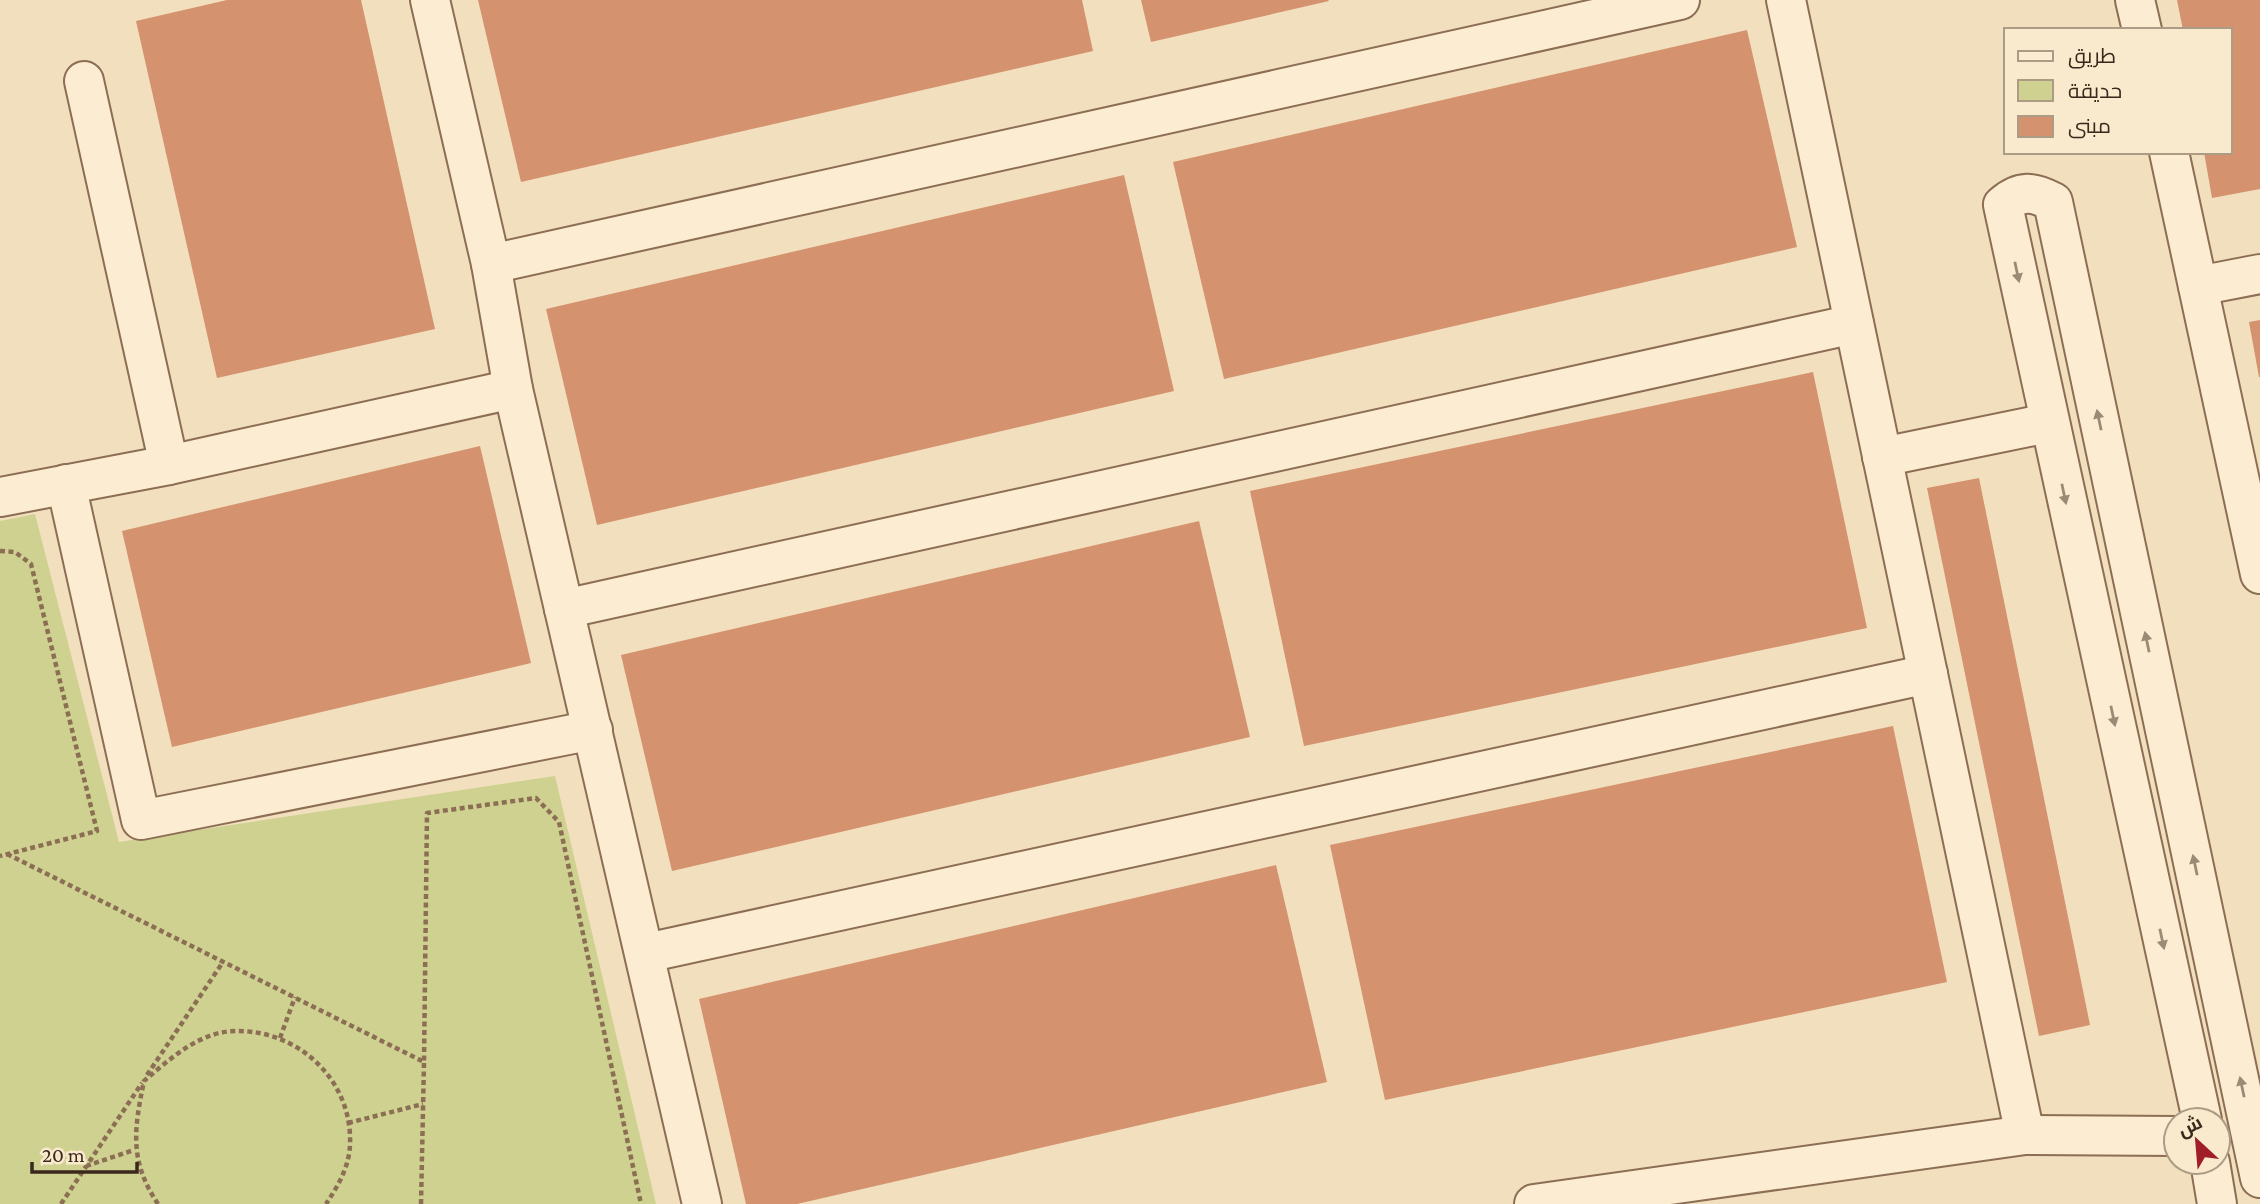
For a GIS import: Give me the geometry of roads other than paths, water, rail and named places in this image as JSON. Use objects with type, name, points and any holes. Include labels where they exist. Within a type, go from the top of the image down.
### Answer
[{"type":"street","points":[[430,0],[491,264],[513,389],[646,953],[702,1204]]},
{"type":"street","points":[[491,264],[1680,0]]},
{"type":"street","points":[[1786,0],[2025,1135]]},
{"type":"street","points":[[2135,0],[2141,28]]},
{"type":"street","points":[[84,81],[169,465]]},
{"type":"street","points":[[2169,154],[2260,573]]},
{"type":"street","points":[[2199,1106],[2048,423],[2003,205],[2014,196],[2026,193],[2037,193],[2053,202],[2243,1134],[2260,1178]]},
{"type":"street","points":[[2198,286],[2260,274]]},
{"type":"street","points":[[564,609],[1854,324]]},
{"type":"street","points":[[0,497],[169,465],[513,389]]},
{"type":"street","points":[[1882,457],[2048,423]]},
{"type":"street","points":[[66,484],[141,820],[593,730]]},
{"type":"street","points":[[646,953],[1928,674]]},
{"type":"street","points":[[1534,1204],[2025,1135],[2162,1136]]},
{"type":"street","points":[[2212,1176],[2217,1204]]}]
